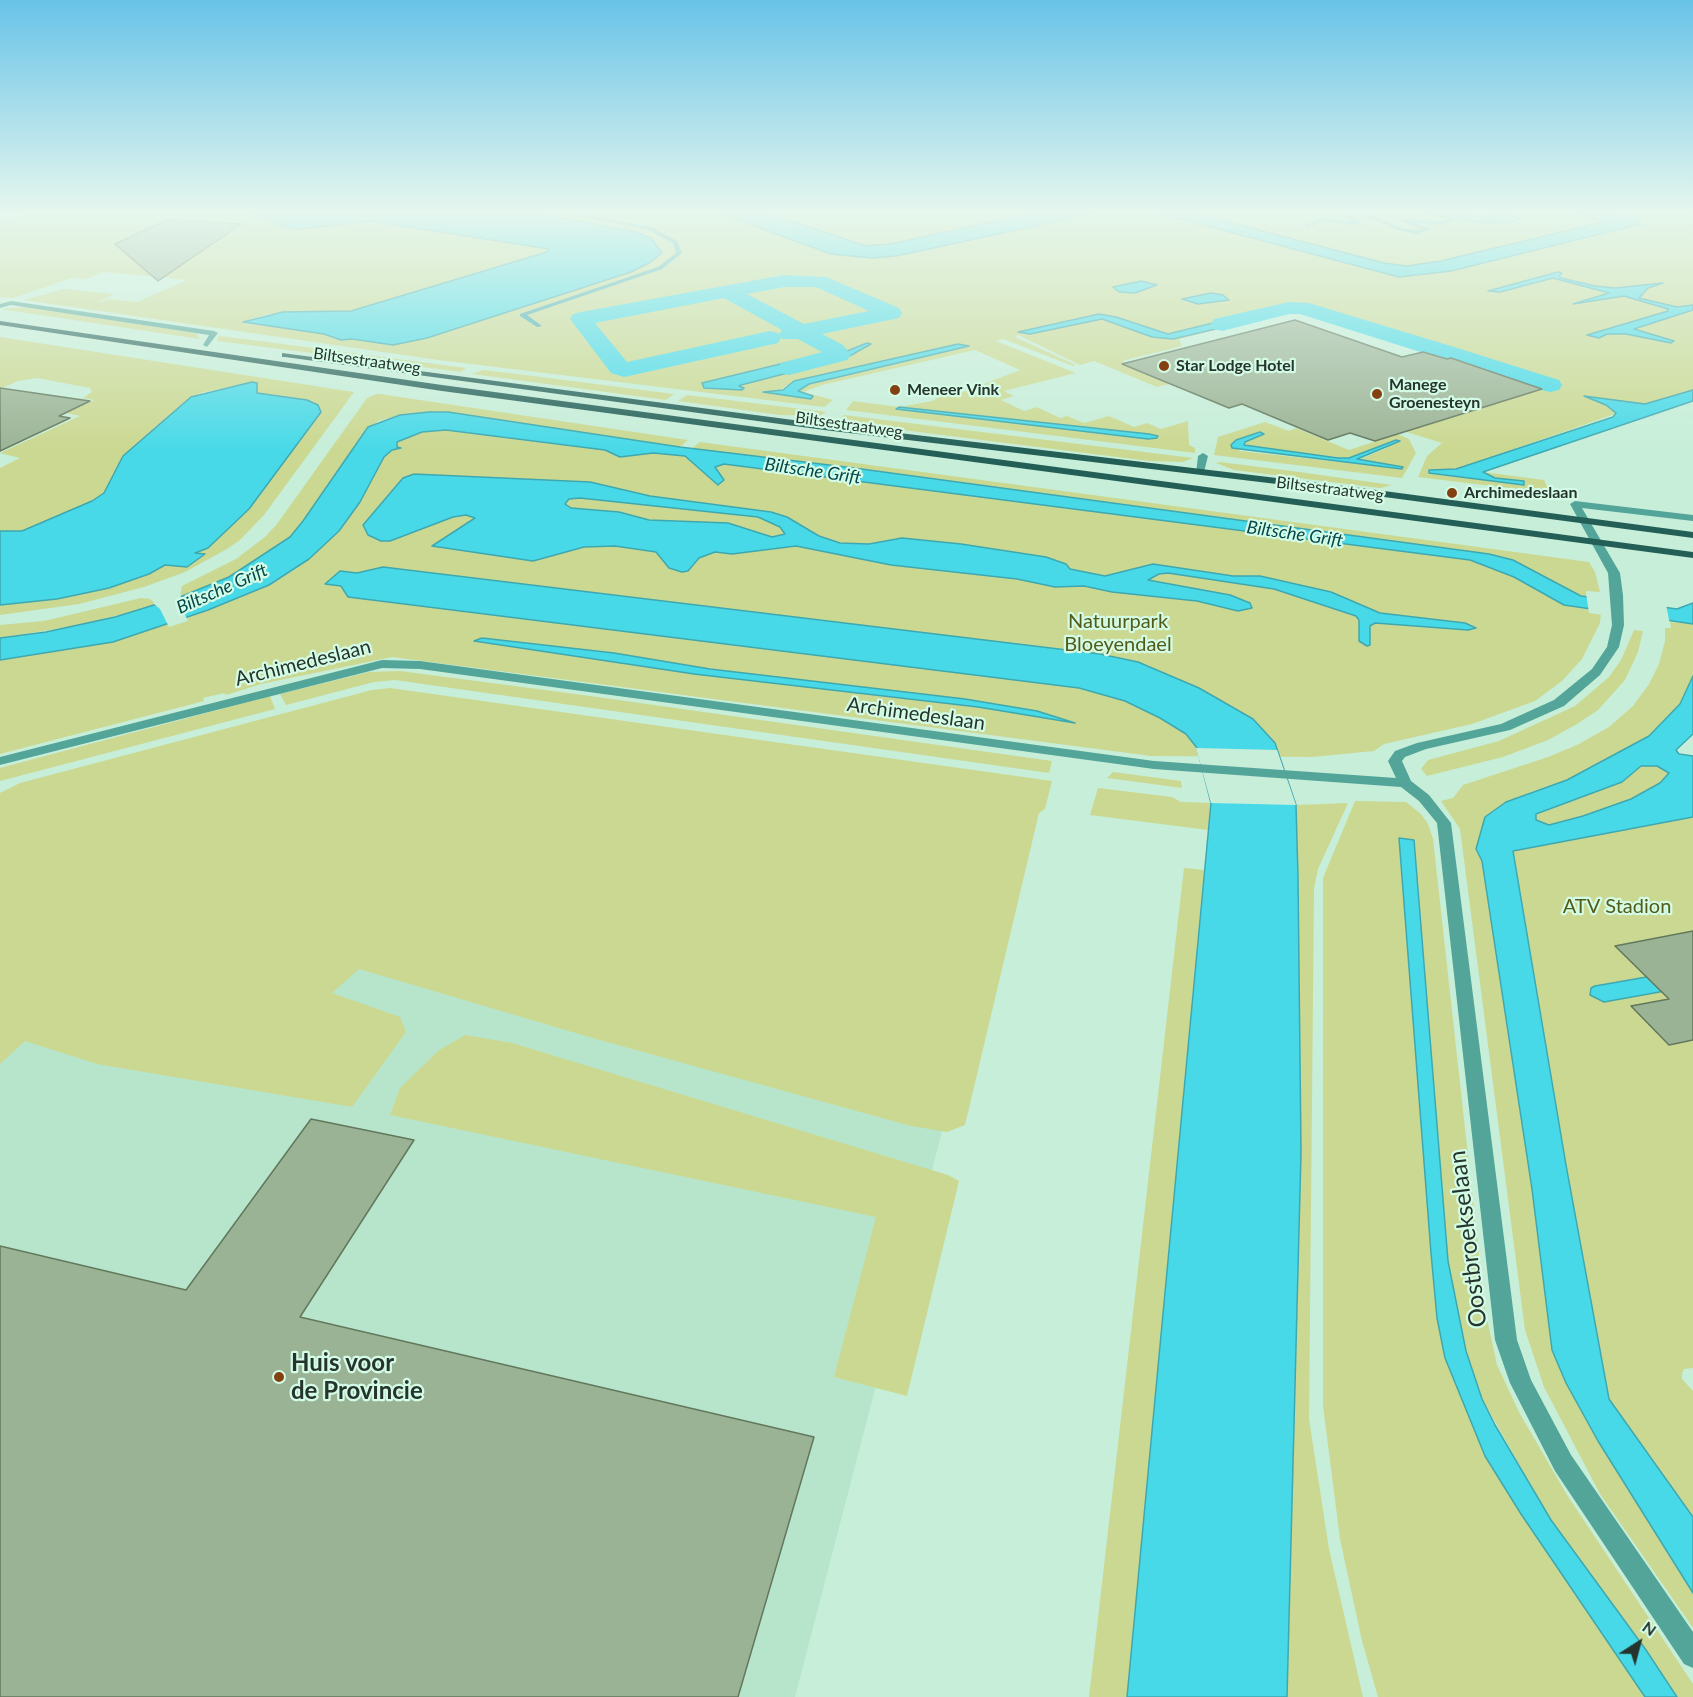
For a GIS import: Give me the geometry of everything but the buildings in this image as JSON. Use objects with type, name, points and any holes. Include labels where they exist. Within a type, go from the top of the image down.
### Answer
[{"type":"main road","name":"Biltsestraatweg","points":[[0,314],[207,345],[824,427],[1583,519],[1693,535]]},
{"type":"main road","name":"Biltsestraatweg","points":[[0,323],[442,388],[1596,540],[1693,555]]},
{"type":"street","points":[[0,306],[11,303],[214,333],[207,345]]},
{"type":"street","points":[[1199,472],[1203,456]]},
{"type":"street","points":[[1406,783],[1395,761],[1400,754],[1505,728],[1559,703],[1596,672],[1613,647],[1619,621],[1614,573],[1575,504],[1693,518]]},
{"type":"street","name":"Archimedeslaan","points":[[0,761],[382,664],[420,665],[1082,756],[1202,770],[1406,783]]},
{"type":"street","name":"Oostbroekselaan","points":[[1406,783],[1424,798],[1444,823],[1506,1340],[1521,1383],[1563,1463],[1693,1655]]},
{"type":"shaded area","points":[[111,908],[951,1097],[795,1697],[0,1697],[0,1014]]},
{"type":"green space","points":[[0,293],[27,293],[13,298],[0,297]]},
{"type":"green space","points":[[49,293],[106,293],[114,294],[97,303],[109,299],[137,302],[157,293],[410,293],[351,311],[268,314],[247,320],[245,324],[324,334],[341,340],[352,339],[393,345],[550,293],[1693,293],[1693,401],[1615,414],[1456,469],[1429,470],[1429,473],[1438,475],[1520,484],[1524,484],[1520,480],[1495,478],[1483,472],[1544,480],[1550,493],[1418,477],[1427,456],[1442,443],[1403,431],[1451,358],[1297,310],[1179,339],[1182,346],[1122,361],[1174,383],[1157,387],[1094,361],[1080,365],[1018,335],[1015,337],[1076,365],[1073,366],[1003,339],[996,341],[1076,373],[1004,391],[1014,396],[1001,400],[1024,411],[1037,407],[1060,418],[1067,416],[1084,423],[1109,416],[1134,427],[1147,423],[1161,429],[1188,421],[1189,445],[1195,448],[1195,453],[846,410],[853,401],[899,407],[932,401],[953,390],[963,392],[1020,370],[975,350],[822,385],[803,392],[833,400],[824,407],[438,360],[24,300]],"holes":[[[958,344],[809,384],[798,391],[813,396],[765,390],[778,391],[794,381]],[[899,407],[1149,434],[1157,438],[897,409]]]},
{"type":"green space","points":[[26,307],[196,333],[200,339],[0,309]]},
{"type":"green space","points":[[219,336],[466,368],[461,372],[217,341]]},
{"type":"green space","points":[[0,337],[354,392],[264,515],[240,540],[227,549],[185,572],[144,587],[79,604],[0,615],[0,605],[57,599],[109,588],[149,574],[165,565],[203,554],[193,553],[208,548],[249,509],[321,409],[287,396],[257,393],[255,392],[256,383],[252,382],[200,393],[186,401],[123,456],[104,493],[92,501],[22,531],[0,531],[0,468],[20,458],[0,453],[80,416],[66,413],[94,400],[83,398],[92,392],[90,388],[37,378],[18,381],[0,389]]},
{"type":"green space","points":[[483,370],[674,394],[666,400],[472,374]]},
{"type":"green space","points":[[376,394],[688,440],[680,447],[429,412],[400,415],[378,421],[362,435],[290,537],[229,577],[180,597],[182,586],[236,559],[265,537],[277,524],[367,398]]},
{"type":"green space","points":[[687,395],[827,412],[819,416],[780,415],[678,401]]},
{"type":"green space","points":[[844,415],[1193,458],[1183,462],[1149,461],[855,424],[843,420],[841,417]]},
{"type":"green space","points":[[1265,422],[1289,431],[1296,428],[1349,450],[1398,434],[1409,439],[1416,453],[1402,478],[1214,455],[1218,437]],"holes":[[[1263,434],[1243,443],[1251,447],[1346,458],[1389,447],[1358,460],[1402,469],[1240,451],[1233,446]]]},
{"type":"green space","name":"Natuurpark Bloeyendael","points":[[446,430],[605,450],[620,457],[653,453],[685,456],[715,467],[724,464],[1470,560],[1514,577],[1564,605],[1601,612],[1600,623],[1582,659],[1562,681],[1535,701],[1472,724],[1384,744],[1374,751],[1312,757],[1151,756],[392,657],[261,684],[226,695],[224,693],[203,698],[204,701],[0,754],[0,659],[187,618],[269,585],[294,570],[339,532],[384,457],[392,450],[400,449],[395,444],[397,442],[422,432]]},
{"type":"green space","points":[[700,442],[1589,562],[1595,572],[1600,592],[1586,591],[1587,597],[1581,596],[1513,560],[1489,554],[854,468],[691,449]]},
{"type":"green space","points":[[1216,463],[1392,485],[1380,488],[1234,470]]},
{"type":"green space","points":[[141,598],[150,599],[157,605],[80,625],[0,638],[0,625],[44,621]]},
{"type":"green space","points":[[1670,622],[1693,624],[1693,676],[1680,704],[1649,736],[1567,780],[1530,792],[1476,849],[1482,861],[1532,1189],[1553,1350],[1566,1383],[1598,1441],[1693,1593],[1693,1628],[1600,1494],[1544,1387],[1525,1330],[1460,829],[1441,801],[1453,798],[1463,785],[1548,757],[1577,745],[1609,727],[1633,706],[1649,684],[1659,664],[1665,641],[1665,628],[1671,628]]},
{"type":"green space","points":[[1634,630],[1643,631],[1638,652],[1625,680],[1598,710],[1577,724],[1548,740],[1503,757],[1427,776],[1421,769],[1428,760],[1499,741],[1575,706],[1609,677],[1621,660]]},
{"type":"green space","points":[[400,671],[1052,761],[1049,773],[395,680],[374,682],[286,705],[280,694],[369,672]]},
{"type":"green space","points":[[390,688],[1052,781],[1045,809],[1039,813],[965,1125],[947,1132],[911,1126],[596,1039],[359,969],[332,993],[400,1017],[406,1032],[352,1107],[97,1064],[25,1041],[0,1064],[0,793],[20,783],[372,690]]},
{"type":"green space","points":[[270,696],[275,709],[0,781],[0,768]]},
{"type":"green space","points":[[1641,766],[1657,766],[1669,773],[1660,783],[1631,799],[1583,816],[1549,825],[1536,820],[1536,815],[1622,782]]},
{"type":"green space","points":[[1113,772],[1181,781],[1182,788],[1107,778]]},
{"type":"green space","points":[[1098,788],[1172,797],[1181,802],[1211,803],[1208,830],[1090,815]]},
{"type":"green space","points":[[1355,801],[1406,802],[1421,814],[1428,824],[1433,839],[1485,1309],[1497,1365],[1520,1414],[1567,1495],[1693,1684],[1693,1697],[1677,1697],[1646,1650],[1551,1520],[1482,1399],[1466,1351],[1448,1261],[1424,962],[1399,839],[1431,1253],[1437,1318],[1445,1358],[1485,1456],[1521,1514],[1645,1697],[1378,1697],[1362,1641],[1340,1539],[1323,1406],[1323,878]]},
{"type":"green space","points":[[1348,803],[1318,869],[1314,888],[1309,1419],[1329,1549],[1363,1697],[1287,1697],[1301,1152],[1296,805]]},
{"type":"green space","name":"ATV Stadion","points":[[1693,817],[1693,969],[1595,986],[1693,986],[1693,1368],[1684,1369],[1682,1379],[1693,1391],[1693,1517],[1609,1399],[1566,1165],[1513,850]]},
{"type":"green space","points":[[1184,868],[1204,870],[1127,1697],[1089,1697]]},
{"type":"green space","points":[[465,1035],[512,1043],[948,1175],[959,1181],[907,1396],[834,1377],[876,1217],[390,1115],[400,1088],[438,1051]]},
{"type":"water","points":[[410,293],[565,293],[427,338],[393,345],[352,339],[341,340],[324,334],[243,322],[283,312],[351,311]]},
{"type":"water","points":[[1212,293],[1223,295],[1229,300],[1198,304],[1182,299]]},
{"type":"water","points":[[1608,293],[1643,293],[1639,298],[1677,307],[1693,305],[1693,310],[1634,329],[1674,341],[1671,343],[1626,334],[1607,334],[1599,338],[1587,335],[1668,311],[1668,309],[1624,296],[1573,304]]},
{"type":"water","points":[[1282,306],[1271,316],[1173,339],[1152,337],[1102,319],[1030,334],[1018,332],[1099,314],[1116,317],[1168,334]]},
{"type":"water","points":[[867,343],[871,344],[846,358],[741,385],[739,386],[744,388],[742,390],[704,388],[702,383],[838,350],[847,351]]},
{"type":"water","points":[[958,344],[969,346],[809,384],[798,391],[813,396],[811,399],[763,392],[783,390],[794,381]]},
{"type":"water","points":[[252,382],[257,383],[257,393],[307,400],[318,405],[321,412],[249,509],[208,548],[195,553],[205,554],[187,567],[165,565],[149,574],[109,588],[57,599],[0,605],[0,531],[22,531],[92,501],[104,493],[123,456],[191,397]]},
{"type":"water","points":[[1693,390],[1693,401],[1483,472],[1495,478],[1524,481],[1524,485],[1429,473],[1429,470],[1456,469],[1613,417],[1616,413],[1606,405],[1584,396],[1645,404]]},
{"type":"water","points":[[899,407],[1158,436],[1148,439],[896,409]]},
{"type":"water","name":"Biltsche Grift","points":[[448,412],[680,447],[854,468],[1489,554],[1513,560],[1581,596],[1677,609],[1693,603],[1693,624],[1564,605],[1514,577],[1470,560],[724,464],[715,467],[724,480],[718,485],[685,456],[653,453],[620,457],[605,450],[446,430],[422,432],[397,442],[397,447],[401,448],[392,450],[384,457],[360,502],[339,531],[309,559],[269,585],[208,610],[113,642],[0,660],[0,638],[46,632],[115,617],[180,597],[229,577],[290,537],[368,427],[400,415]]},
{"type":"water","points":[[1260,432],[1264,434],[1245,442],[1244,445],[1338,458],[1349,458],[1396,440],[1400,441],[1357,459],[1403,467],[1402,469],[1232,448],[1231,445],[1236,440]]},
{"type":"water","points":[[414,474],[590,482],[650,496],[771,512],[787,517],[819,536],[840,543],[869,544],[902,538],[961,544],[1046,557],[1066,564],[1070,569],[1105,576],[1153,564],[1233,576],[1260,576],[1331,592],[1380,613],[1465,623],[1476,628],[1468,630],[1375,623],[1370,626],[1370,645],[1367,646],[1359,641],[1359,620],[1356,616],[1274,589],[1168,573],[1159,574],[1148,580],[1230,595],[1250,603],[1252,608],[1238,611],[1197,601],[1112,592],[1084,586],[1055,587],[1017,579],[891,565],[796,546],[732,554],[715,552],[699,558],[688,571],[682,572],[669,568],[656,552],[615,546],[584,547],[533,561],[432,546],[475,518],[466,515],[453,517],[390,541],[381,541],[368,535],[363,525],[403,478]],"holes":[[[580,498],[758,517],[780,527],[785,534],[772,537],[728,523],[649,520],[619,512],[571,508],[565,504],[569,499]]]},
{"type":"water","points":[[383,567],[1100,654],[1138,662],[1199,688],[1253,719],[1275,743],[1296,805],[1298,877],[1301,1152],[1287,1697],[1127,1697],[1211,803],[1197,748],[1186,734],[1125,701],[1079,688],[348,597],[341,586],[325,584],[340,571],[357,573]]},
{"type":"water","points":[[482,638],[614,653],[710,669],[965,699],[1037,711],[1075,723],[978,707],[694,674],[474,641]]},
{"type":"water","points":[[1693,676],[1693,734],[1676,750],[1679,754],[1693,756],[1693,817],[1513,851],[1566,1165],[1609,1399],[1693,1517],[1693,1593],[1598,1441],[1566,1383],[1552,1350],[1532,1189],[1482,861],[1476,849],[1485,817],[1506,802],[1567,780],[1649,736],[1680,704]],"holes":[[[1641,766],[1657,766],[1669,773],[1660,783],[1631,799],[1549,825],[1536,820],[1536,814],[1622,782]]]},
{"type":"water","points":[[1399,838],[1414,840],[1448,1261],[1466,1351],[1482,1399],[1495,1425],[1551,1520],[1646,1650],[1677,1697],[1645,1697],[1521,1514],[1485,1456],[1445,1358],[1437,1318],[1431,1253]]},
{"type":"water","points":[[1658,975],[1693,986],[1604,1002],[1590,995],[1591,988],[1595,986]]},
{"type":"pier","points":[[1586,593],[1666,604],[1670,625],[1589,613]]},
{"type":"pier","points":[[181,594],[180,604],[188,621],[169,627],[160,609],[153,603]]},
{"type":"pier","points":[[1196,748],[1277,750],[1296,805],[1211,803]]},
{"type":"waterway","points":[[539,326],[522,315],[586,293]]},
{"type":"waterway","points":[[716,293],[581,319],[619,368],[624,370],[770,338]]},
{"type":"waterway","points":[[731,293],[801,332]]},
{"type":"waterway","points":[[801,332],[891,313],[846,293]]},
{"type":"waterway","points":[[1222,324],[1289,308],[1301,308],[1446,352]]},
{"type":"waterway","points":[[789,368],[839,355],[835,350],[801,332]]},
{"type":"waterway","points":[[790,334],[801,332]]},
{"type":"waterway","points":[[1457,356],[1550,385]]},
{"type":"place","name":"Star Lodge Hotel","points":[[1164,366]]},
{"type":"place","name":"Meneer Vink","points":[[895,390]]},
{"type":"place","name":"Manege Groenesteyn","points":[[1377,394]]},
{"type":"place","name":"Archimedeslaan","points":[[1452,493]]},
{"type":"place","name":"Huis voor de Provincie","points":[[279,1377]]}]
